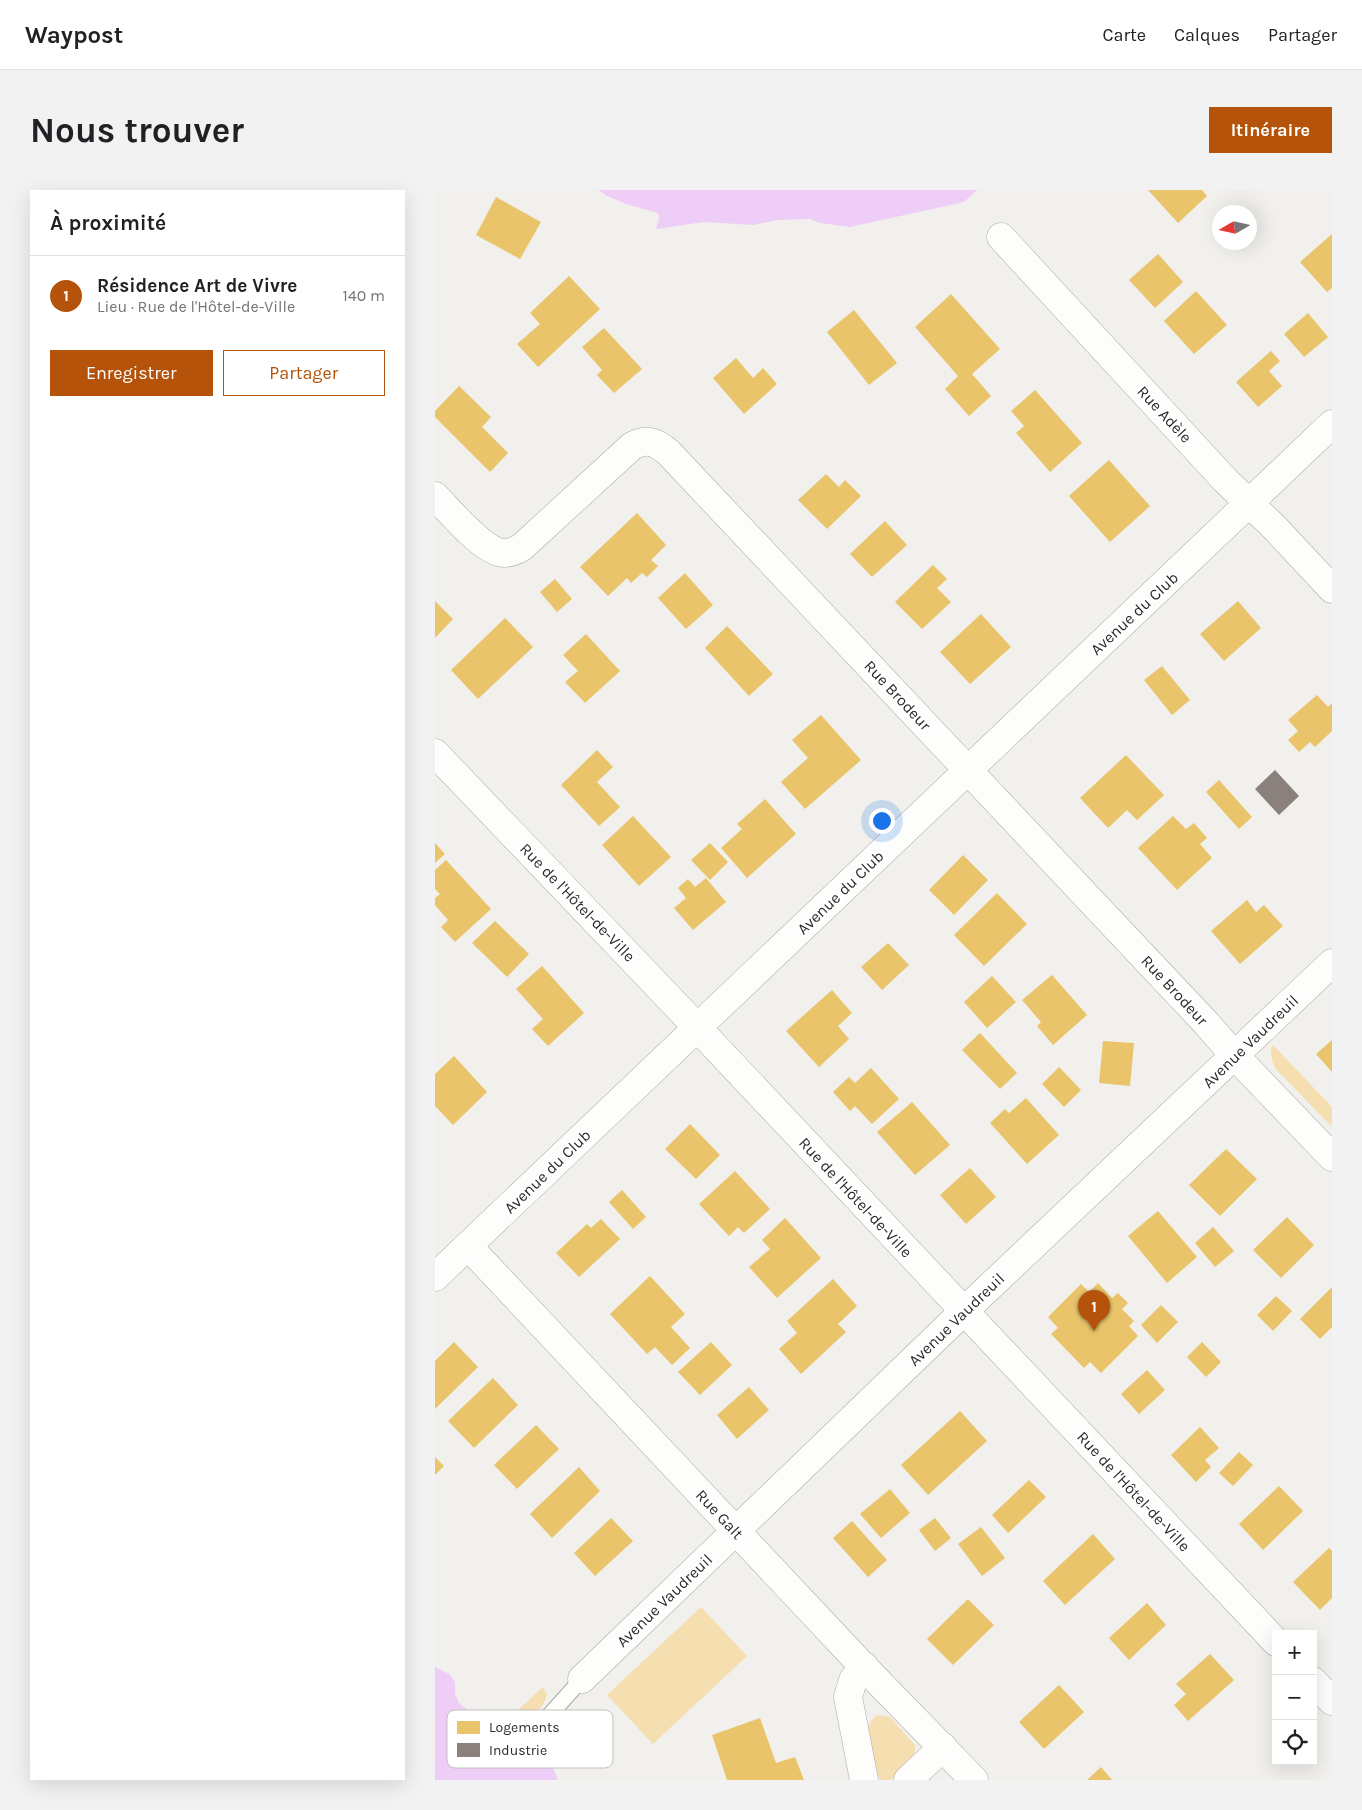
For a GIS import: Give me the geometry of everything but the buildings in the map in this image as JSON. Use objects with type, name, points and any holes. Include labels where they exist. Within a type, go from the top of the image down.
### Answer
[{"type":"street","name":"Rue Adèle","points":[[1001,237],[1219,473],[1332,589]]},
{"type":"street","name":"Avenue du Club","points":[[435,1277],[1332,424]]},
{"type":"street","name":"Rue Brodeur","points":[[435,496],[485,546],[497,552],[511,552],[522,547],[632,446],[639,442],[653,442],[668,452],[1207,1024],[1233,1056],[1332,1157]]},
{"type":"street","name":"Rue de l'Hôtel-de-Ville","points":[[435,753],[1272,1638]]},
{"type":"street","name":"Avenue Vaudreuil","points":[[582,1679],[964,1311],[1332,963]]},
{"type":"street","name":"Rue Galt","points":[[468,1246],[974,1780]]},
{"type":"street","points":[[864,1666],[853,1680],[848,1697],[864,1780]]},
{"type":"street","points":[[1317,1685],[1332,1701]]},
{"type":"street","points":[[908,1780],[943,1747]]},
{"type":"lane","points":[[554,1710],[582,1679]]},
{"type":"shaded area","points":[[599,190],[977,190],[964,202],[850,227],[820,223],[810,219],[777,220],[753,225],[704,222],[656,229],[659,219],[658,213],[626,204],[607,196]]},
{"type":"shaded area","points":[[1273,1045],[1332,1107],[1332,1127],[1275,1068],[1271,1054]]},
{"type":"shaded area","points":[[701,1607],[747,1656],[653,1744],[607,1695]]},
{"type":"shaded area","points":[[435,1667],[449,1674],[455,1682],[455,1694],[459,1703],[467,1710],[447,1710],[447,1768],[553,1768],[558,1780],[435,1780]]},
{"type":"shaded area","points":[[543,1687],[547,1694],[539,1710],[518,1710]]},
{"type":"shaded area","points":[[878,1715],[890,1717],[915,1745],[911,1760],[903,1770],[890,1780],[881,1780],[876,1774],[868,1731],[871,1722]]},
{"type":"place","name":"Résidence Art de Vivre","points":[[1094,1331]]}]
